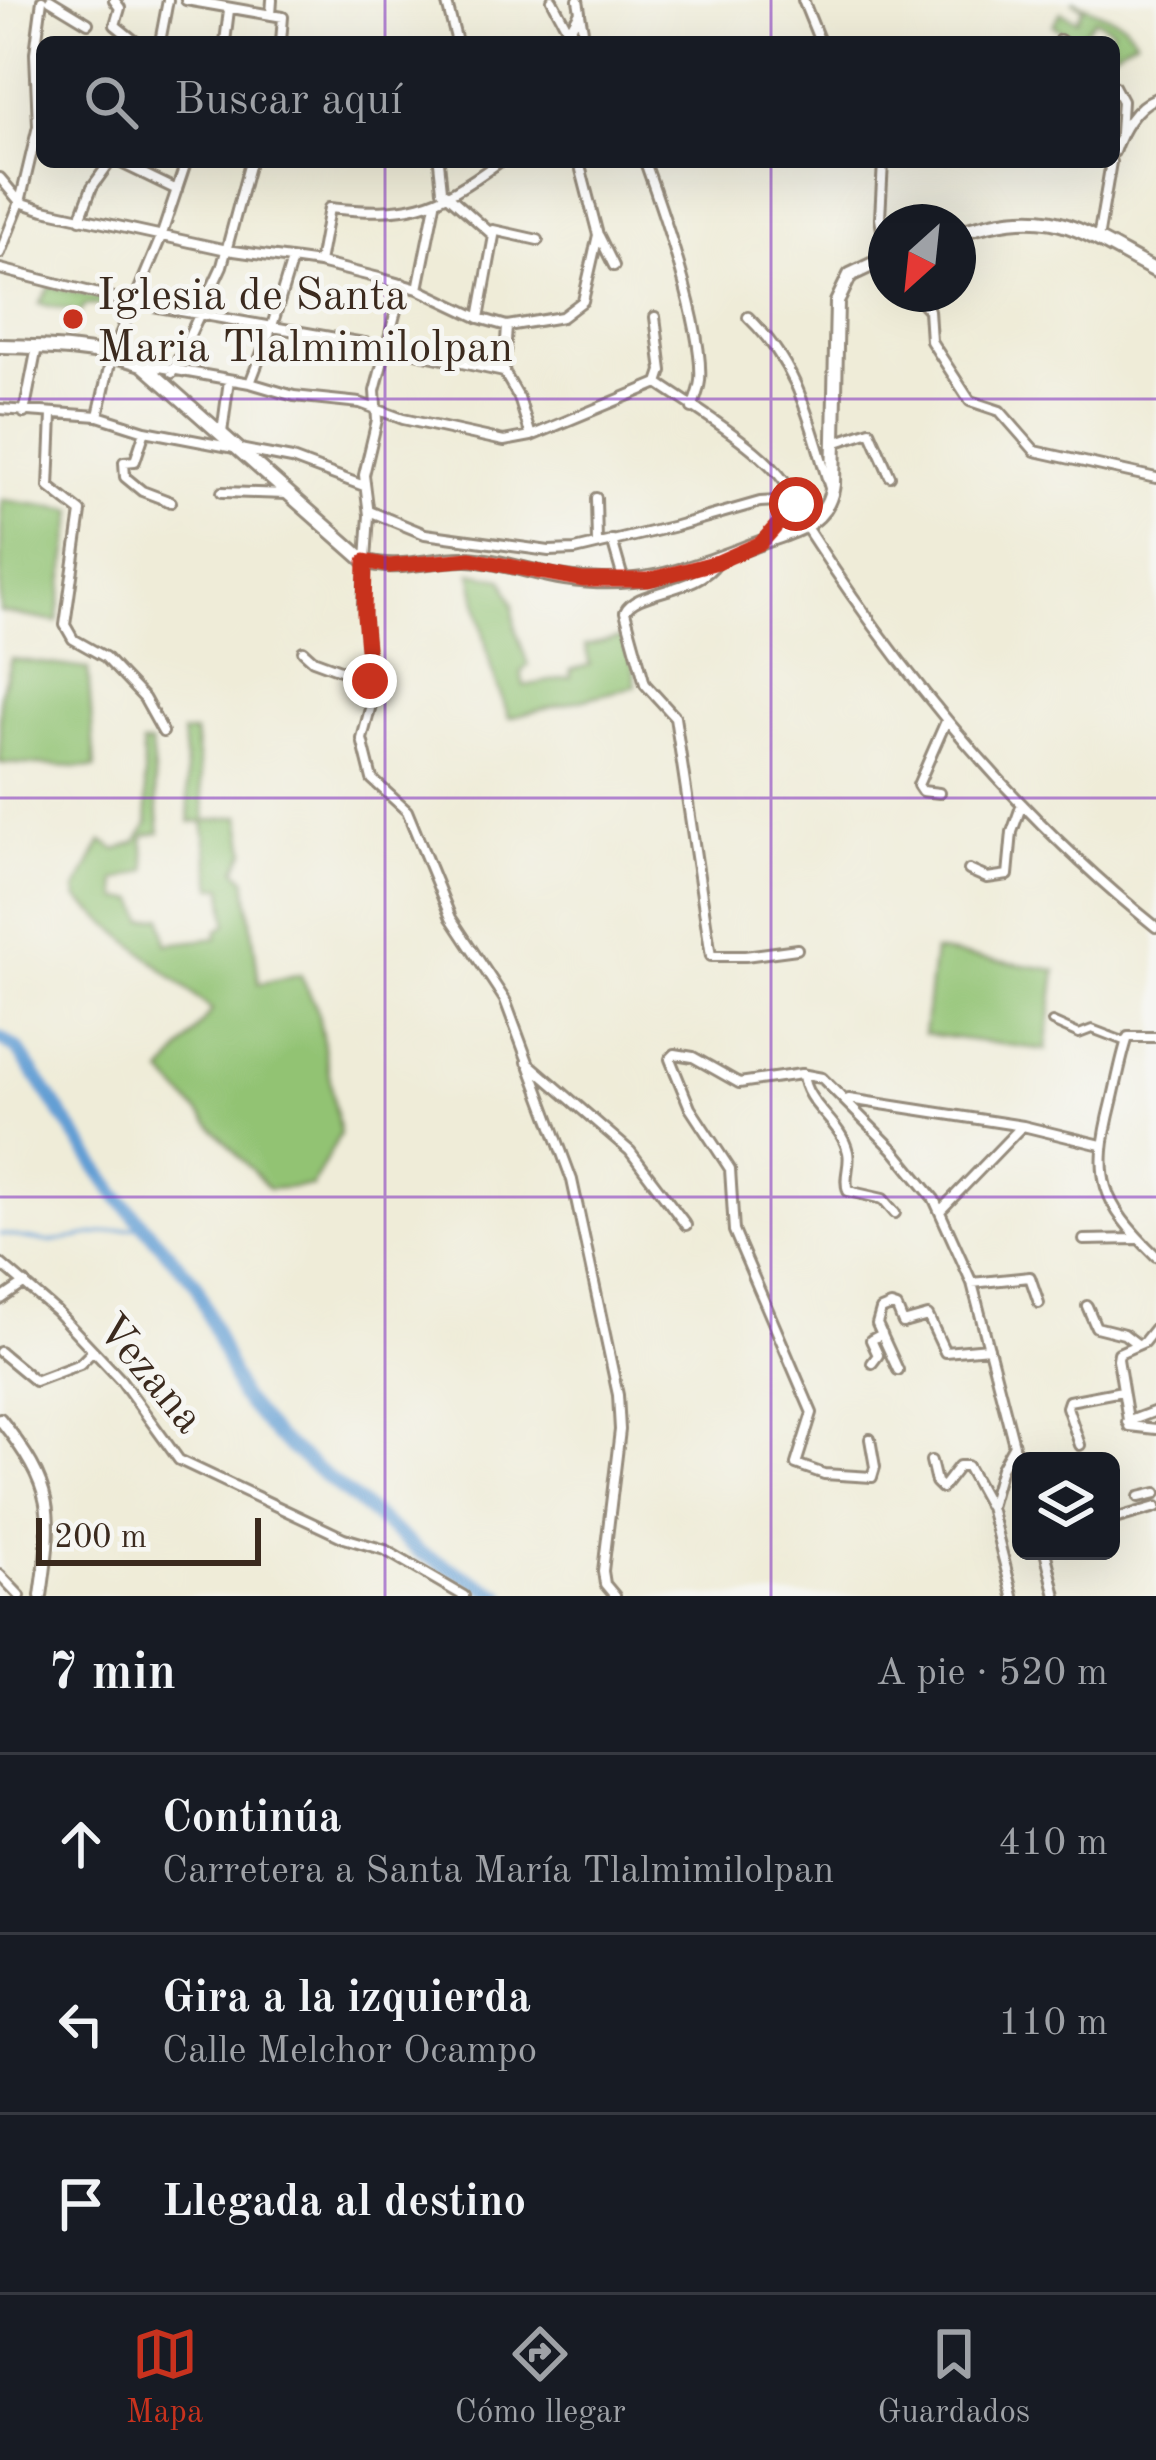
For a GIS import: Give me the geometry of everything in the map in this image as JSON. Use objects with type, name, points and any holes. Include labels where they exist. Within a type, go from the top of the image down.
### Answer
[{"type":"main road","points":[[976,227],[1028,218],[1058,222],[1156,271]]},
{"type":"main road","points":[[0,346],[112,354],[142,364],[365,561],[389,566],[471,559],[583,580],[624,582],[664,578],[718,562],[806,527],[823,512],[832,495],[835,316],[840,291],[855,271],[868,265]]},
{"type":"street","points":[[43,36],[46,0],[88,23]]},
{"type":"street","points":[[114,0],[120,8],[116,25],[129,36]]},
{"type":"street","points":[[161,36],[168,0]]},
{"type":"street","points":[[186,0],[284,18],[282,36]]},
{"type":"street","points":[[271,15],[272,0]]},
{"type":"street","points":[[446,0],[455,36]]},
{"type":"street","points":[[552,0],[569,31]]},
{"type":"street","points":[[578,0],[584,36]]},
{"type":"street","points":[[802,0],[817,36]]},
{"type":"street","points":[[226,36],[229,10]]},
{"type":"street","points":[[566,36],[580,12]]},
{"type":"street","points":[[1120,97],[1120,134]]},
{"type":"street","points":[[1120,134],[1142,105],[1156,98]]},
{"type":"street","points":[[0,253],[20,202],[36,134]]},
{"type":"street","points":[[80,219],[92,187],[109,168]]},
{"type":"street","points":[[128,168],[178,190]]},
{"type":"street","points":[[98,416],[130,302],[161,237],[184,168]]},
{"type":"street","points":[[164,384],[227,250],[248,168]]},
{"type":"street","points":[[440,168],[447,196],[491,230],[538,240]]},
{"type":"street","points":[[319,263],[329,208],[382,213],[435,204],[490,168]]},
{"type":"street","points":[[581,168],[598,235],[614,266]]},
{"type":"street","points":[[647,168],[692,323],[700,377],[692,408]]},
{"type":"street","points":[[881,204],[883,168]]},
{"type":"street","points":[[1098,241],[1109,168]]},
{"type":"street","points":[[0,178],[20,202],[161,237],[319,263],[403,284],[507,326],[554,320],[580,306],[598,235]]},
{"type":"street","points":[[418,289],[435,204]]},
{"type":"street","points":[[479,318],[494,242],[491,230]]},
{"type":"street","points":[[250,382],[292,260]]},
{"type":"street","points":[[0,268],[130,302],[504,372]]},
{"type":"street","points":[[403,284],[375,391],[364,486],[369,511],[364,615],[372,701],[362,739],[372,779],[407,811],[451,918],[505,1000],[574,1188],[617,1394],[620,1430],[603,1571],[605,1584],[615,1596]]},
{"type":"street","points":[[928,312],[934,347],[970,400],[1000,411],[1035,451],[1156,478]]},
{"type":"street","points":[[748,316],[782,355],[804,405],[832,495]]},
{"type":"street","points":[[142,364],[250,382],[512,441],[658,383],[662,371],[655,317]]},
{"type":"street","points":[[507,326],[504,372],[519,398],[530,436]]},
{"type":"street","points":[[24,413],[37,346]]},
{"type":"street","points":[[222,435],[229,380]]},
{"type":"street","points":[[658,383],[769,461],[792,492],[795,509]]},
{"type":"street","points":[[0,409],[98,416],[145,431],[292,459],[364,486]]},
{"type":"street","points":[[52,415],[49,487],[81,512],[65,605],[68,633],[105,657],[144,698],[163,732]]},
{"type":"street","points":[[145,431],[137,458],[124,462],[125,477],[142,491],[171,502]]},
{"type":"street","points":[[832,444],[870,431],[890,476]]},
{"type":"street","points":[[222,492],[288,494]]},
{"type":"street","points":[[596,498],[597,543]]},
{"type":"street","points":[[369,511],[425,535],[562,551],[760,502],[777,501],[795,509]]},
{"type":"street","points":[[761,543],[795,509]]},
{"type":"street","points":[[806,527],[946,721],[1022,804],[1156,927]]},
{"type":"street","points":[[612,540],[624,582]]},
{"type":"street","points":[[718,562],[697,581],[633,602],[626,612],[645,684],[674,717],[711,956],[731,958],[797,949]]},
{"type":"street","points":[[303,651],[313,660],[370,681]]},
{"type":"street","points":[[939,793],[922,791],[919,785],[946,721]]},
{"type":"street","points":[[969,871],[987,878],[1008,875],[1012,832],[1022,804]]},
{"type":"street","points":[[1052,1022],[1079,1034],[1092,1029],[1127,1040],[1156,1037]]},
{"type":"street","points":[[1127,1040],[1101,1145],[1104,1184],[1122,1221],[1156,1256]]},
{"type":"street","points":[[870,1439],[872,1477],[802,1469],[796,1464],[812,1413],[734,1231],[730,1169],[691,1108],[670,1059],[681,1053],[740,1083],[803,1074],[822,1078],[893,1149],[940,1211],[972,1283],[1016,1452]]},
{"type":"street","points":[[526,1061],[630,1151],[686,1225]]},
{"type":"street","points":[[803,1074],[804,1088],[848,1151],[844,1177],[848,1191],[884,1198],[895,1213]]},
{"type":"street","points":[[845,1099],[1023,1126],[1101,1145]]},
{"type":"street","points":[[940,1211],[1023,1126]]},
{"type":"street","points":[[1084,1240],[1139,1238]]},
{"type":"street","name":"Vezana","points":[[0,1264],[93,1350],[153,1419],[179,1460],[344,1538],[385,1550],[464,1596]]},
{"type":"street","points":[[972,1283],[1030,1277],[1039,1303]]},
{"type":"street","points":[[0,1300],[25,1283]]},
{"type":"street","points":[[898,1370],[878,1316],[894,1306],[903,1323],[930,1317],[945,1352],[989,1348]]},
{"type":"street","points":[[1087,1306],[1096,1327],[1124,1334],[1138,1345]]},
{"type":"street","points":[[1129,1425],[1119,1353],[1138,1345],[1156,1328]]},
{"type":"street","points":[[872,1363],[878,1355],[871,1340],[882,1334]]},
{"type":"street","points":[[0,1352],[35,1381],[80,1364],[93,1350]]},
{"type":"street","points":[[1080,1445],[1069,1401],[1122,1391]]},
{"type":"street","points":[[1129,1425],[1156,1411]]},
{"type":"street","points":[[0,1419],[34,1469],[50,1511],[40,1596]]},
{"type":"street","points":[[1129,1425],[1156,1429]]},
{"type":"street","points":[[990,1507],[1001,1468],[1014,1445]]},
{"type":"street","points":[[931,1461],[942,1487],[958,1466],[968,1466],[990,1507],[1013,1596]]},
{"type":"street","points":[[1139,1497],[1156,1493]]},
{"type":"street","points":[[1120,1517],[1156,1507]]},
{"type":"street","points":[[1047,1560],[1056,1596]]},
{"type":"street","points":[[0,1575],[20,1596]]},
{"type":"green space","points":[[1072,0],[1124,23],[1136,39],[1120,48],[1120,36],[1110,36],[1113,30],[1095,19],[1081,36],[1068,36],[1053,25],[1061,12],[1077,20],[1084,8]]},
{"type":"green space","points":[[50,286],[116,306],[85,305],[80,312],[39,304]]},
{"type":"green space","points":[[2,500],[74,510],[57,622],[0,612]]},
{"type":"green space","points":[[471,573],[503,579],[528,665],[521,672],[524,686],[571,677],[570,670],[590,665],[585,646],[621,638],[633,664],[636,686],[509,718],[491,668]]},
{"type":"green space","points":[[11,659],[88,669],[95,768],[0,763],[0,697]]},
{"type":"green space","points":[[183,733],[195,733],[206,821],[240,816],[246,851],[236,869],[246,880],[259,984],[300,974],[317,1009],[340,1134],[312,1186],[269,1189],[163,1074],[212,1010],[78,899],[76,890],[102,841],[117,850],[136,842],[148,823],[142,744],[151,744],[160,833],[143,840],[147,870],[116,881],[119,899],[136,900],[144,920],[162,917],[167,944],[217,938],[217,931],[227,924],[223,887],[213,887],[203,822],[190,822]]},
{"type":"green space","points":[[934,951],[1056,970],[1046,1050],[924,1034]]},
{"type":"waterway","points":[[0,1038],[18,1050],[116,1195],[196,1284],[240,1395],[276,1436],[421,1553],[501,1596]]},
{"type":"waterway","points":[[0,1234],[50,1242],[143,1226]]},
{"type":"place","name":"Iglesia de Santa Maria Tlalmimilolpan","points":[[73,319]]},
{"type":"route","points":[[370,681],[365,561],[389,566],[471,559],[583,580],[664,578],[761,543],[796,504]]}]
